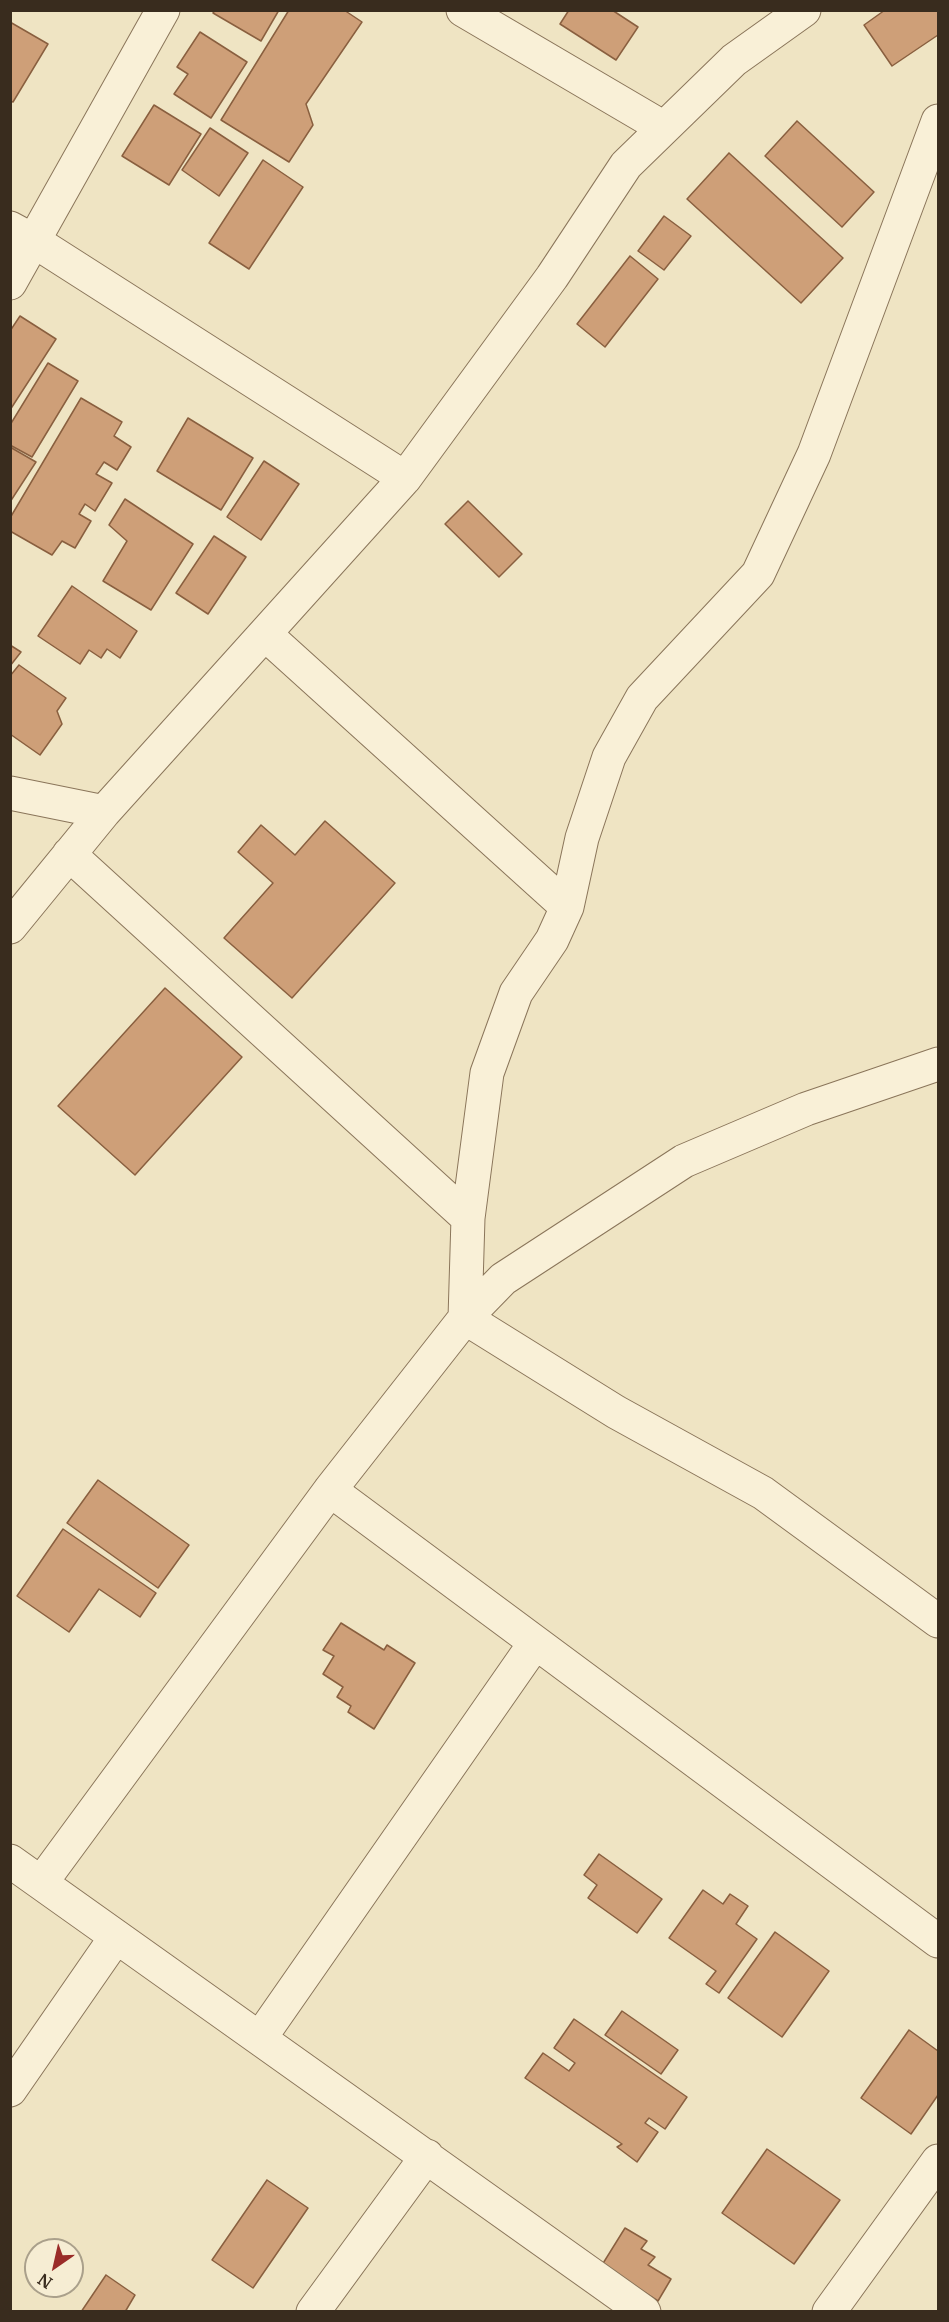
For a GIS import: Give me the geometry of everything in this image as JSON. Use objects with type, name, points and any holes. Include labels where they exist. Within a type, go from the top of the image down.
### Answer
[{"type":"street","points":[[10,283],[22,235],[163,10]]},
{"type":"street","points":[[462,10],[664,128]]},
{"type":"street","points":[[10,927],[104,812],[405,478],[552,277],[626,165],[734,60],[804,10]]},
{"type":"street","points":[[465,1318],[468,1218],[486,1073],[516,993],[552,940],[567,907],[582,838],[609,757],[642,698],[758,574],[814,454],[938,123]]},
{"type":"street","points":[[22,235],[405,478]]},
{"type":"street","points":[[265,634],[567,907]]},
{"type":"street","points":[[10,793],[104,812]]},
{"type":"street","points":[[69,854],[468,1218]]},
{"type":"street","points":[[41,1883],[330,1491],[465,1318],[503,1279],[684,1161],[806,1109],[939,1064]]},
{"type":"street","points":[[465,1318],[616,1412],[763,1493],[939,1621]]},
{"type":"street","points":[[330,1491],[939,1941]]},
{"type":"street","points":[[260,2038],[535,1643]]},
{"type":"street","points":[[10,1861],[644,2312]]},
{"type":"street","points":[[10,2090],[116,1937]]},
{"type":"street","points":[[313,2312],[427,2156]]},
{"type":"street","points":[[829,2312],[939,2161]]},
{"type":"building","points":[[215,10],[279,10],[261,41],[213,13]]},
{"type":"building","points":[[289,10],[344,10],[362,22],[306,104],[313,125],[289,162],[221,120]]},
{"type":"building","points":[[569,10],[612,10],[638,27],[616,60],[560,24]]},
{"type":"building","points":[[885,10],[938,10],[938,35],[892,66],[864,25]]},
{"type":"building","points":[[10,22],[48,44],[13,102],[10,101]]},
{"type":"building","points":[[200,32],[247,62],[211,118],[174,94],[188,74],[177,67]]},
{"type":"building","points":[[154,105],[201,134],[169,185],[122,156]]},
{"type":"building","points":[[797,121],[874,192],[842,227],[765,156]]},
{"type":"building","points":[[210,128],[248,153],[219,196],[182,170]]},
{"type":"building","points":[[729,153],[843,258],[801,303],[687,199]]},
{"type":"building","points":[[263,160],[303,187],[249,269],[209,243]]},
{"type":"building","points":[[664,216],[691,236],[664,270],[638,251]]},
{"type":"building","points":[[630,256],[658,279],[605,347],[577,324]]},
{"type":"building","points":[[20,316],[56,339],[10,410],[10,331]]},
{"type":"building","points":[[48,363],[78,381],[32,457],[10,445],[10,425]]},
{"type":"building","points":[[81,398],[122,422],[114,436],[131,447],[117,470],[104,462],[96,474],[112,483],[95,511],[85,504],[79,514],[91,521],[75,548],[62,541],[52,555],[10,531],[10,518]]},
{"type":"building","points":[[188,418],[253,458],[221,510],[157,471]]},
{"type":"building","points":[[10,447],[36,462],[10,502]]},
{"type":"building","points":[[264,461],[299,484],[261,540],[227,517]]},
{"type":"building","points":[[125,499],[193,544],[151,610],[103,581],[127,541],[109,525]]},
{"type":"building","points":[[468,501],[522,554],[499,577],[445,524]]},
{"type":"building","points":[[214,536],[246,557],[208,614],[176,593]]},
{"type":"building","points":[[72,586],[137,631],[120,658],[107,649],[101,658],[89,650],[80,664],[38,636]]},
{"type":"building","points":[[10,645],[21,652],[10,666]]},
{"type":"building","points":[[19,665],[66,698],[57,711],[62,724],[40,755],[10,734],[10,676]]},
{"type":"building","points":[[325,821],[395,883],[292,998],[224,938],[273,883],[238,852],[261,825],[295,855]]},
{"type":"building","points":[[165,988],[242,1057],[135,1175],[58,1106]]},
{"type":"building","points":[[98,1480],[189,1545],[158,1588],[67,1523]]},
{"type":"building","points":[[63,1529],[156,1593],[140,1617],[99,1589],[69,1632],[17,1596]]},
{"type":"building","points":[[341,1623],[384,1650],[387,1645],[415,1663],[374,1729],[348,1712],[351,1706],[337,1697],[343,1687],[323,1674],[334,1656],[323,1650]]},
{"type":"building","points":[[599,1854],[662,1899],[637,1933],[588,1898],[597,1885],[584,1875]]},
{"type":"building","points":[[703,1890],[723,1904],[730,1894],[748,1906],[736,1924],[757,1939],[719,1993],[706,1984],[716,1971],[669,1938]]},
{"type":"building","points":[[775,1932],[829,1971],[782,2037],[728,1998]]},
{"type":"building","points":[[622,2011],[678,2050],[661,2074],[605,2035]]},
{"type":"building","points":[[574,2019],[687,2097],[665,2129],[649,2118],[645,2123],[658,2132],[637,2162],[617,2147],[622,2144],[525,2078],[543,2053],[569,2071],[575,2063],[554,2048]]},
{"type":"building","points":[[909,2030],[938,2051],[938,2095],[911,2134],[861,2098]]},
{"type":"building","points":[[767,2149],[840,2200],[794,2264],[722,2213]]},
{"type":"building","points":[[267,2180],[308,2208],[253,2288],[212,2260]]},
{"type":"building","points":[[625,2228],[647,2241],[641,2249],[655,2257],[648,2265],[671,2279],[658,2301],[602,2265]]},
{"type":"building","points":[[106,2275],[135,2295],[125,2312],[81,2312]]}]
